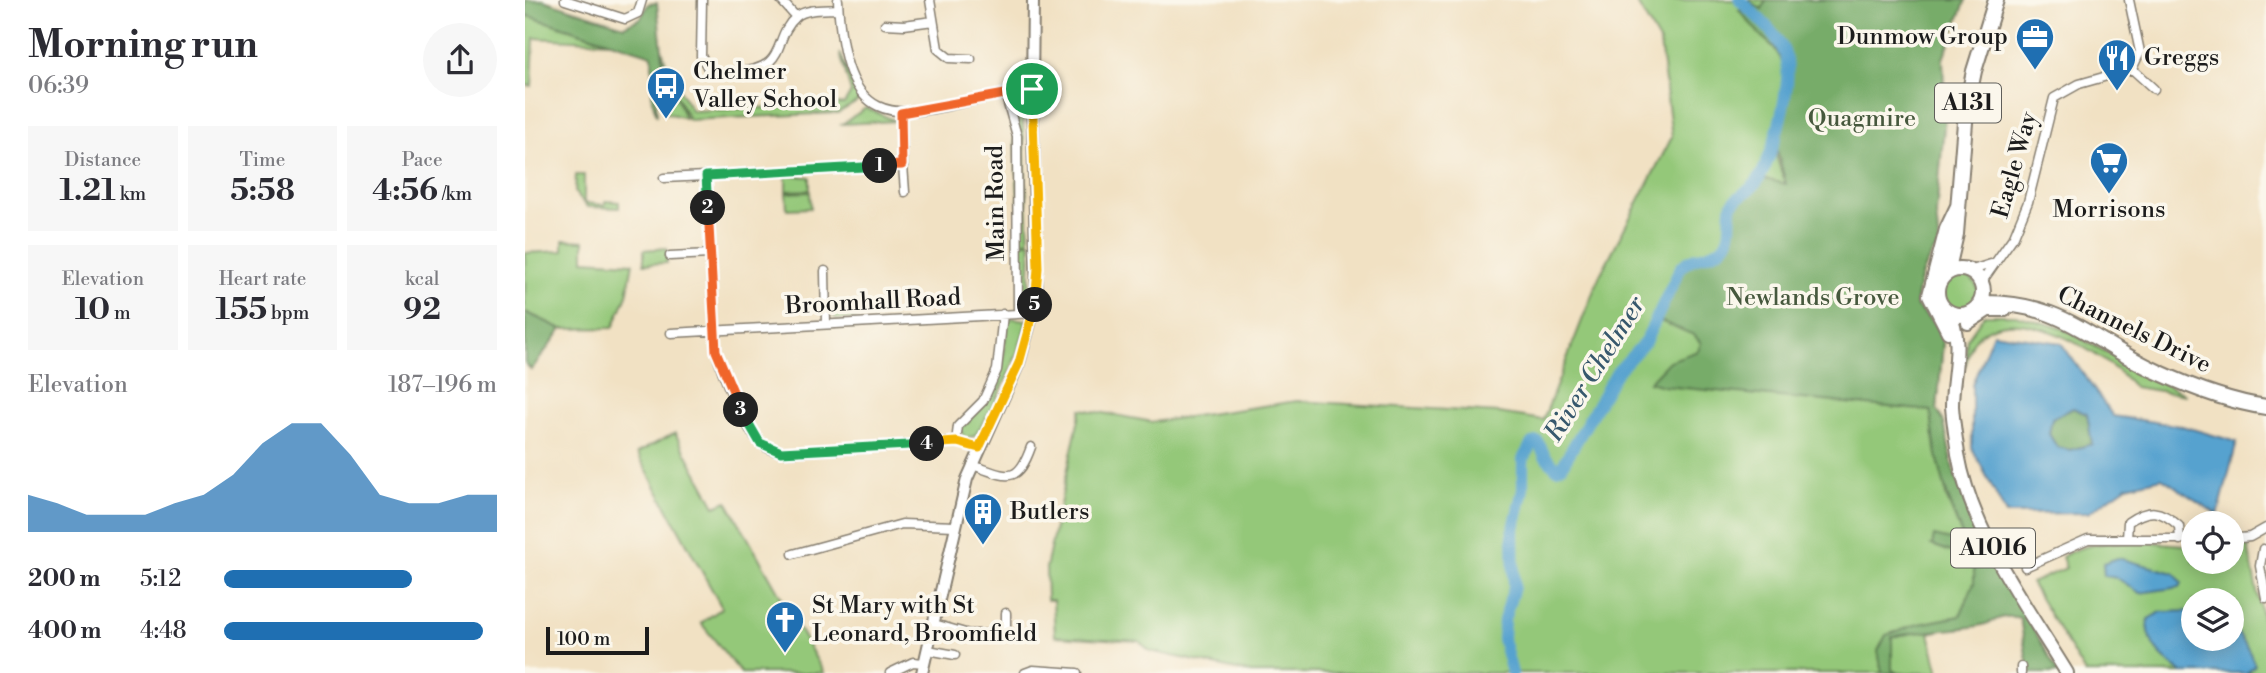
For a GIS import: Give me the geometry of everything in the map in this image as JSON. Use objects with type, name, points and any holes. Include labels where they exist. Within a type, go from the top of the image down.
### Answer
[{"type":"highway","name":"A131","points":[[1947,273],[1956,234],[1962,142],[1973,71],[1996,0]]},
{"type":"highway","name":"A131","points":[[1956,234],[1967,270]]},
{"type":"highway","points":[[1967,270],[1977,302],[1961,315],[1949,312],[1938,295],[1939,283],[1947,273],[1967,270]]},
{"type":"highway","name":"Channels Drive","points":[[1977,302],[2005,302],[2043,309],[2084,328],[2157,372],[2210,392],[2266,405]]},
{"type":"main road","name":"Main Road","points":[[923,668],[955,526],[972,465],[1019,363],[1034,313],[1038,268],[1032,89],[1033,0]]},
{"type":"main road","points":[[1952,409],[1948,378],[1947,323],[1933,306],[1930,295],[1946,229],[1956,208]]},
{"type":"main road","points":[[1977,302],[1987,310],[2040,314],[2084,328]]},
{"type":"main road","name":"A1016","points":[[1957,348],[1977,302]]},
{"type":"main road","name":"A1016","points":[[1949,312],[1957,348],[1952,409],[1959,456],[1980,519],[1997,556],[2067,673]]},
{"type":"street","points":[[565,0],[625,19],[638,13],[642,0]]},
{"type":"street","points":[[702,0],[701,56],[705,66],[715,72],[746,72],[763,66],[777,54],[796,17],[838,4],[846,59],[863,94],[877,108],[901,113],[1032,89]]},
{"type":"street","points":[[781,0],[796,17]]},
{"type":"street","points":[[930,0],[936,42],[943,54],[957,59],[971,59]]},
{"type":"street","points":[[2129,0],[2140,52],[2132,69],[2154,89]]},
{"type":"street","points":[[885,24],[904,25],[933,21]]},
{"type":"street","name":"Eagle Way","points":[[1977,302],[1991,264],[2014,236],[2028,202],[2055,98],[2072,86],[2132,69]]},
{"type":"street","name":"Main Road","points":[[1005,93],[1017,136],[1018,314]]},
{"type":"street","points":[[901,113],[905,192]]},
{"type":"street","points":[[664,178],[902,165]]},
{"type":"street","points":[[706,176],[714,331],[724,374],[756,438],[773,451],[957,442],[979,448]]},
{"type":"street","points":[[670,256],[710,254]]},
{"type":"street","points":[[1967,270],[1991,264]]},
{"type":"street","points":[[825,271],[825,324]]},
{"type":"street","name":"Broomhall Road","points":[[671,333],[1034,313]]},
{"type":"street","points":[[957,442],[958,426],[983,401],[997,370],[1003,314]]},
{"type":"street","points":[[972,465],[1006,476],[1016,475],[1024,467],[1031,447]]},
{"type":"street","points":[[2025,567],[2088,539],[2180,540],[2179,526],[2164,512],[2145,511],[2128,522],[2126,539]]},
{"type":"street","points":[[793,554],[902,524],[955,526]]},
{"type":"street","points":[[2244,538],[2266,528]]},
{"type":"street","points":[[2263,549],[2255,566],[2266,598]]},
{"type":"street","points":[[934,624],[969,634],[1011,634],[1006,613]]},
{"type":"street","points":[[928,650],[955,654]]},
{"type":"street","points":[[890,673],[913,662],[923,668]]},
{"type":"street","points":[[1025,673],[1033,670],[1077,673]]},
{"type":"green space","points":[[525,0],[543,0],[624,26],[641,18],[648,4],[657,3],[664,69],[655,77],[657,116],[652,100],[652,55],[525,15]]},
{"type":"green space","name":"Newlands Grove","points":[[1635,0],[1766,0],[1762,9],[1761,36],[1774,48],[1785,71],[1774,142],[1786,185],[1939,245],[1922,274],[1916,306],[1936,325],[1943,343],[1937,410],[1946,497],[1962,535],[1955,541],[1932,545],[1974,560],[1974,583],[1956,627],[1929,633],[1939,673],[1251,673],[1150,651],[1139,641],[1055,636],[1053,600],[1047,600],[1046,568],[1081,409],[1153,422],[1297,401],[1499,413],[1543,420],[1599,277],[1672,137],[1660,43]]},
{"type":"green space","points":[[1766,0],[1966,0],[1943,59],[1945,116],[1936,214],[1939,245],[1922,274],[1916,306],[1936,325],[1943,343],[1937,410],[1944,422],[1953,469],[1970,513],[2058,673],[2029,673],[2020,618],[2007,617],[1984,625],[1892,637],[1892,670],[1899,673],[1882,673],[1878,651],[1886,635],[1918,624],[1960,616],[1974,583],[1974,560],[1932,545],[1934,536],[1955,541],[1962,535],[1941,474],[1931,411],[1663,386],[1649,382],[1669,361],[1698,351],[1701,343],[1694,335],[1655,319],[1677,273],[1690,258],[1713,253],[1724,245],[1729,232],[1732,204],[1760,178],[1786,184],[1774,138],[1787,69],[1775,48],[1739,10],[1750,2],[1762,9]]},
{"type":"green space","points":[[525,15],[610,42],[534,38],[532,86],[525,85]]},
{"type":"green space","points":[[663,52],[669,73],[692,111],[844,104],[851,92],[840,53],[860,100],[838,113],[689,120],[674,91],[685,118],[663,112]]},
{"type":"green space","points":[[1012,98],[1017,98],[1022,105],[1029,241],[1021,241]]},
{"type":"green space","points":[[866,108],[896,121],[842,124]]},
{"type":"green space","points":[[576,175],[584,175],[584,203],[605,205],[605,201],[619,202],[619,208],[587,207],[575,193]]},
{"type":"green space","points":[[786,175],[810,177],[810,190],[786,191]]},
{"type":"green space","points":[[810,192],[811,208],[787,209],[786,193]]},
{"type":"green space","points":[[563,240],[584,241],[584,260],[633,263],[627,295],[613,328],[562,329],[525,312],[525,253],[563,251]]},
{"type":"green space","points":[[1021,243],[1031,243],[1029,304],[1021,308]]},
{"type":"green space","points":[[666,248],[667,263],[644,264],[644,250]]},
{"type":"green space","points":[[1960,275],[1973,280],[1978,293],[1973,306],[1960,311],[1947,306],[1942,293],[1947,280]]},
{"type":"green space","points":[[856,304],[856,319],[837,319],[829,312],[829,306]]},
{"type":"green space","points":[[525,312],[562,329],[531,370],[525,362]]},
{"type":"green space","points":[[1984,315],[2016,315],[2061,328],[2186,395],[2134,387],[2103,360],[2081,346],[2034,326],[2011,324],[1990,328],[1974,341],[1965,366],[1967,339]]},
{"type":"green space","points":[[1011,318],[1027,320],[1012,366],[975,436],[964,438],[960,429],[990,394],[1003,364],[1007,321]]},
{"type":"green space","points":[[2073,408],[2087,414],[2092,444],[2070,450],[2057,447],[2049,434],[2052,418]]},
{"type":"green space","points":[[675,433],[715,506],[727,501],[824,673],[741,673],[701,623],[722,608],[637,453]]},
{"type":"green space","points":[[2244,541],[2247,541],[2266,637],[2266,673],[2085,673],[2031,583],[2066,568],[2062,557],[2090,545],[2181,545],[2181,574],[2244,574]]},
{"type":"water","points":[[1993,333],[2061,343],[2113,416],[2182,426],[2237,442],[2219,511],[2212,511],[2162,478],[2127,486],[2088,513],[2006,514],[1972,448],[1972,385]],"holes":[[[2073,408],[2087,414],[2092,444],[2070,450],[2057,447],[2049,434],[2052,418]]]},
{"type":"water","points":[[2118,558],[2174,573],[2182,583],[2180,587],[2140,593],[2117,578],[2104,576],[2103,563]]},
{"type":"water","points":[[2181,611],[2181,651],[2244,651],[2244,642],[2255,665],[2247,673],[2182,673],[2157,650],[2150,637],[2148,619],[2161,612]]},
{"type":"waterway","name":"River Chelmer","points":[[1512,673],[1503,639],[1504,620],[1514,587],[1513,533],[1523,489],[1523,459],[1532,443],[1538,442],[1545,456],[1556,468],[1562,466],[1616,373],[1645,342],[1681,267],[1724,245],[1729,234],[1732,204],[1756,183],[1769,158],[1787,81],[1785,54],[1777,39],[1740,0]]},
{"type":"place","name":"Dunmow Group","points":[[2035,71]]},
{"type":"place","name":"Greggs","points":[[2117,92]]},
{"type":"place","name":"Chelmer Valley School","points":[[666,120]]},
{"type":"place","name":"Morrisons","points":[[2109,195]]},
{"type":"place","name":"Butlers","points":[[983,546]]},
{"type":"place","name":"St Mary with St Leonard, Broomfield","points":[[785,654]]},
{"type":"route","points":[[1032,89],[1037,298],[1019,363],[979,448],[957,442],[781,452],[773,451],[760,443],[744,416],[716,351],[706,176],[902,165],[901,113],[1032,89]]},
{"type":"park label","name":"Quagmire","points":[[1862,119]]}]
